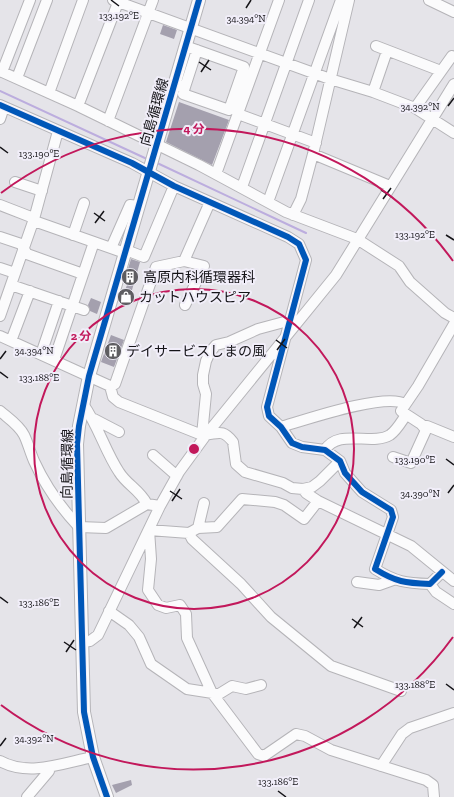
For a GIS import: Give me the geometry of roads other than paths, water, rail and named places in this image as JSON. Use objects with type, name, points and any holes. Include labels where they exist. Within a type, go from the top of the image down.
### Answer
[{"type":"main road","name":"向島循環線","points":[[107,797],[93,757],[84,712],[77,444],[89,376],[148,170],[195,50],[191,29],[199,0]]},
{"type":"street","points":[[30,0],[1,71],[78,106],[156,147],[216,174],[293,215],[357,238],[399,266],[410,282],[445,313],[454,318]]},
{"type":"street","points":[[17,78],[47,0]]},
{"type":"street","points":[[49,93],[83,0]]},
{"type":"street","points":[[108,122],[153,0]]},
{"type":"street","points":[[216,174],[279,0]]},
{"type":"street","points":[[242,187],[309,0]]},
{"type":"street","points":[[268,202],[341,0]]},
{"type":"street","points":[[293,215],[301,199],[316,143],[349,0]]},
{"type":"street","points":[[430,0],[454,12]]},
{"type":"street","points":[[78,106],[116,1],[286,64],[373,92],[415,108],[433,118],[454,133]]},
{"type":"street","points":[[180,86],[183,94],[229,110],[244,67],[195,50],[209,35]]},
{"type":"street","points":[[376,46],[441,71]]},
{"type":"street","points":[[373,92],[387,51]]},
{"type":"street","points":[[415,108],[452,56]]},
{"type":"street","points":[[82,642],[90,641],[98,636],[160,506],[177,476],[204,435],[336,275],[357,238],[454,84]]},
{"type":"street","points":[[0,118],[2,106],[148,170],[174,186],[288,236],[299,244],[303,250],[306,260],[284,338],[267,407],[269,416],[281,427],[292,443],[302,447],[325,450],[340,461],[345,473],[362,492],[391,510],[393,517],[374,569],[393,580],[430,584],[442,572]]},
{"type":"street","points":[[238,114],[316,143]]},
{"type":"street","points":[[0,316],[34,220],[58,131]]},
{"type":"street","points":[[313,154],[390,186]]},
{"type":"street","points":[[15,182],[42,191]]},
{"type":"street","points":[[0,205],[31,216],[36,222],[110,248],[144,257],[174,186]]},
{"type":"street","points":[[184,261],[210,202]]},
{"type":"street","points":[[73,235],[84,203]]},
{"type":"street","points":[[110,248],[130,205],[138,206]]},
{"type":"street","points":[[0,237],[21,244],[27,254],[83,274]]},
{"type":"street","points":[[54,360],[94,242]]},
{"type":"street","points":[[110,386],[115,384],[156,267],[184,261],[204,266],[185,305]]},
{"type":"street","points":[[0,268],[15,273]]},
{"type":"street","points":[[11,284],[84,310]]},
{"type":"street","points":[[11,341],[30,291]]},
{"type":"street","points":[[41,354],[58,301]]},
{"type":"street","points":[[204,435],[206,394],[203,384],[203,375],[206,361],[210,352],[216,345],[229,342],[258,329],[284,322],[289,323]]},
{"type":"street","points":[[454,324],[418,386],[401,411],[424,426],[454,437]]},
{"type":"street","points":[[0,336],[110,386],[113,397],[119,402],[204,435],[216,432],[222,433],[229,437],[233,442],[236,464],[245,472],[283,483],[292,488],[303,489],[312,487],[320,481],[340,461]]},
{"type":"street","points":[[281,427],[379,400],[399,400],[405,404]]},
{"type":"street","points":[[83,404],[94,419],[119,473],[142,494],[147,504]]},
{"type":"street","points":[[0,411],[18,426],[24,434],[34,461],[44,480],[64,511],[79,527],[106,528],[147,504],[160,506]]},
{"type":"street","points":[[325,450],[327,446],[347,438],[373,439],[389,435],[406,415]]},
{"type":"street","points":[[94,419],[119,432]]},
{"type":"street","points":[[394,457],[411,463],[426,430],[424,426]]},
{"type":"street","points":[[153,455],[177,476]]},
{"type":"street","points":[[303,489],[318,501],[387,536],[411,546],[454,581]]},
{"type":"street","points":[[149,530],[189,533],[198,528],[216,527],[242,499],[284,505],[304,519],[318,501]]},
{"type":"street","points":[[198,528],[204,503]]},
{"type":"street","points":[[149,530],[150,559],[148,590],[158,605],[166,608],[180,605],[183,608],[186,614],[186,638],[212,693],[258,754],[264,756],[296,734],[305,736],[331,750],[426,780],[433,785],[434,797]]},
{"type":"street","points":[[189,533],[192,539],[241,584],[272,617],[331,666],[401,691]]},
{"type":"street","points":[[357,582],[379,585],[393,580]]},
{"type":"street","points":[[430,584],[436,592],[454,604]]},
{"type":"street","points":[[109,611],[129,625],[138,637],[151,664],[187,689],[220,694],[232,686],[246,689],[261,685]]},
{"type":"street","points":[[380,766],[402,734],[410,728],[454,713]]},
{"type":"street","points":[[0,761],[22,769],[49,767],[93,757]]},
{"type":"street","points":[[27,797],[49,771],[49,767]]},
{"type":"waterway","points":[[0,91],[147,159]]},
{"type":"waterway","points":[[155,162],[306,233]]},
{"type":"place","name":"高原内科循環器科","points":[[130,277]]},
{"type":"place","name":"カットハウスピア","points":[[126,297]]},
{"type":"place","name":"デイサービスしまの風","points":[[113,351]]}]
